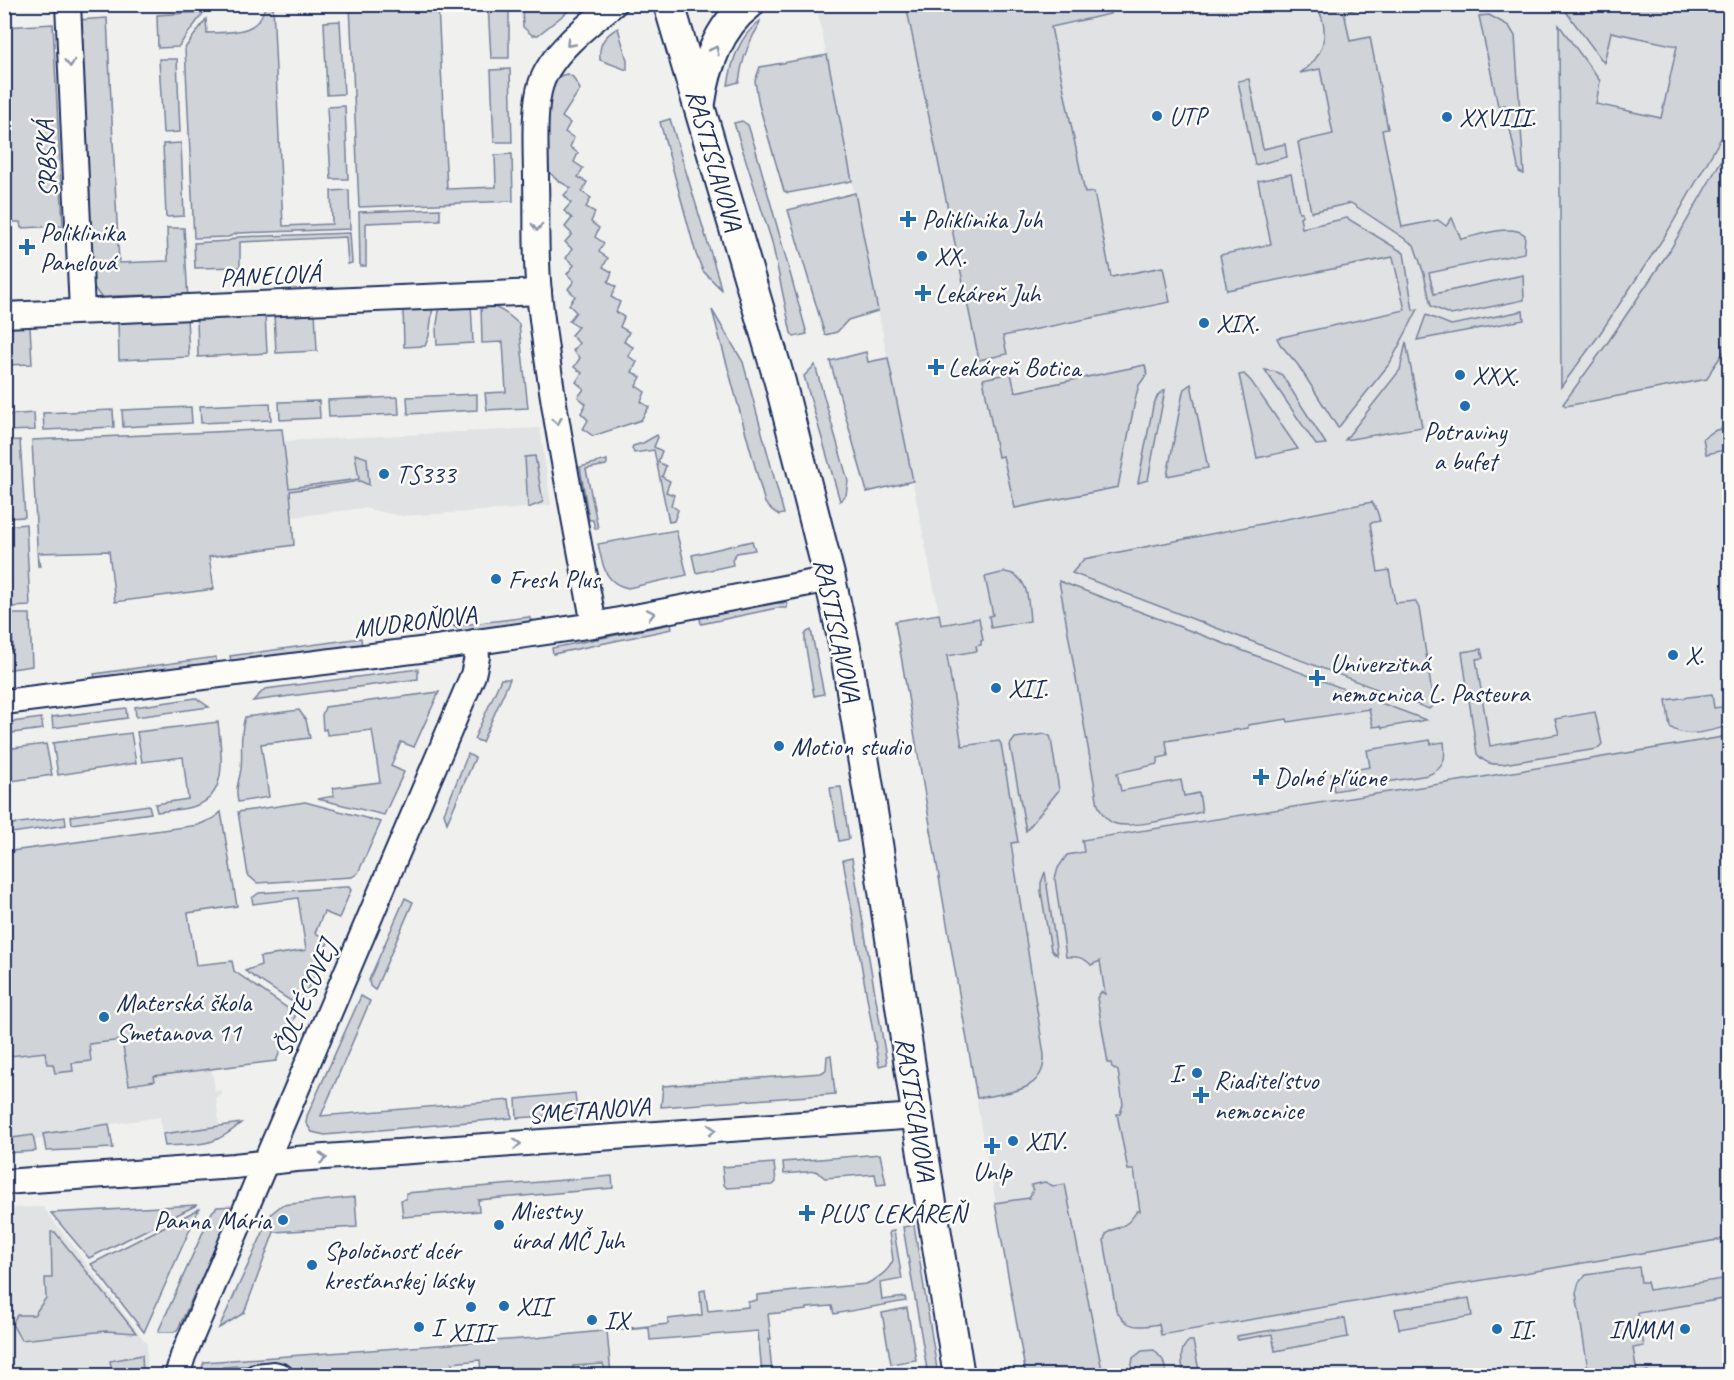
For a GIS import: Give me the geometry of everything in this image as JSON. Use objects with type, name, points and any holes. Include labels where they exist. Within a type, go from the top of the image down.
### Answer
[{"type":"street","name":"SRBSKÁ","points":[[68,4],[82,311]]},
{"type":"street","points":[[594,626],[556,416],[539,292],[536,134],[538,93],[545,74],[564,49],[614,4]]},
{"type":"street","points":[[699,105],[705,75],[713,52],[731,23],[749,4]]},
{"type":"street","name":"RASTISLAVOVA","points":[[671,8],[780,382],[830,579],[847,659],[959,1376]]},
{"type":"street","name":"PANELOVÁ","points":[[4,315],[539,292]]},
{"type":"street","name":"MUDROŇOVA","points":[[4,702],[594,626],[830,579]]},
{"type":"street","name":"ŠOLTÉSOVEJ","points":[[177,1376],[183,1356],[264,1163],[472,675],[477,657],[475,642]]},
{"type":"street","name":"SMETANOVA","points":[[4,1182],[917,1116]]},
{"type":"street","points":[[257,1376],[274,1374],[281,1376]]},
{"type":"shaded area","points":[[522,4],[576,5],[538,35],[532,35],[523,27]]},
{"type":"shaded area","name":"Univerzitná nemocnica L. Pasteura","points":[[826,4],[1729,5],[1729,1375],[1026,1375],[985,1152],[895,621],[939,613],[817,8]]},
{"type":"shaded area","points":[[265,5],[273,5],[283,226],[332,224],[331,191],[349,190],[350,229],[238,233],[228,237],[194,238],[185,48],[206,19],[207,33],[235,32],[251,27],[257,22]]},
{"type":"shaded area","points":[[350,5],[438,5],[447,189],[496,187],[495,155],[512,154],[513,201],[359,207]]},
{"type":"shaded area","points":[[488,5],[509,5],[509,58],[491,58]]},
{"type":"shaded area","points":[[906,5],[1113,5],[1108,6],[1110,14],[1051,27],[1085,193],[1094,192],[1111,277],[1163,267],[1170,302],[1003,336],[1007,354],[979,360]]},
{"type":"shaded area","points":[[1316,5],[1355,5],[1356,9],[1344,12],[1350,41],[1370,37],[1388,129],[1382,130],[1402,227],[1438,220],[1446,226],[1452,218],[1461,239],[1503,230],[1512,230],[1525,235],[1524,253],[1429,273],[1434,294],[1523,275],[1524,300],[1451,315],[1431,306],[1424,274],[1414,245],[1351,203],[1311,212],[1298,142],[1333,134],[1320,69],[1300,73],[1315,59],[1323,42],[1323,24]]},
{"type":"shaded area","points":[[1561,5],[1690,5],[1729,14],[1729,124],[1668,231],[1597,338],[1561,387],[1559,25],[1600,81],[1596,104],[1661,118],[1677,46],[1611,32],[1604,63]]},
{"type":"shaded area","points":[[204,12],[178,47],[158,48],[157,15]]},
{"type":"shaded area","points":[[1489,15],[1509,26],[1515,36],[1524,174],[1519,172],[1505,105],[1498,106],[1479,16]]},
{"type":"shaded area","points":[[107,18],[119,263],[168,261],[167,228],[184,228],[188,300],[154,301],[154,295],[112,296],[112,303],[99,295],[90,281],[78,20]]},
{"type":"shaded area","points":[[340,21],[344,94],[327,95],[324,22]]},
{"type":"shaded area","points":[[760,21],[746,51],[739,82],[728,85],[742,42]]},
{"type":"shaded area","points":[[53,24],[63,226],[21,228],[20,222],[10,222],[9,206],[5,206],[5,27]]},
{"type":"shaded area","points":[[618,28],[627,60],[627,70],[600,60],[603,41]]},
{"type":"shaded area","points":[[827,55],[852,181],[788,193],[784,191],[759,105],[755,81],[760,67]]},
{"type":"shaded area","points":[[159,59],[177,59],[180,132],[163,133]]},
{"type":"shaded area","points":[[510,69],[512,142],[494,142],[491,70]]},
{"type":"shaded area","points":[[567,74],[573,77],[580,89],[562,117],[570,123],[565,132],[574,138],[570,147],[578,153],[574,162],[583,168],[578,177],[587,182],[582,192],[591,198],[586,207],[595,212],[591,222],[599,228],[595,237],[604,243],[599,252],[608,258],[603,267],[612,272],[608,282],[616,287],[611,297],[620,302],[616,312],[624,317],[620,327],[629,332],[624,342],[633,347],[628,356],[637,362],[632,372],[641,377],[636,386],[645,392],[641,402],[649,407],[641,420],[593,436],[583,429],[588,420],[581,413],[586,404],[578,397],[584,389],[576,382],[582,373],[574,367],[580,358],[573,351],[579,343],[571,335],[578,327],[569,321],[576,312],[569,305],[575,296],[568,289],[574,281],[567,274],[574,265],[566,258],[572,249],[565,242],[572,234],[565,227],[572,218],[564,211],[571,203],[564,195],[571,188],[557,180],[545,168],[546,120],[550,93],[558,77]]},
{"type":"shaded area","points":[[1249,79],[1263,149],[1285,144],[1287,157],[1255,165],[1238,81]]},
{"type":"shaded area","points":[[345,106],[348,179],[331,179],[327,107]]},
{"type":"shaded area","points":[[670,119],[721,289],[703,271],[696,254],[660,122]]},
{"type":"shaded area","points":[[742,121],[748,125],[755,147],[807,334],[794,337],[791,333],[772,242],[734,123]]},
{"type":"shaded area","points":[[181,143],[184,216],[166,217],[163,144]]},
{"type":"shaded area","points":[[1729,147],[1729,345],[1707,379],[1566,406],[1563,404],[1670,250]]},
{"type":"shaded area","points":[[1291,174],[1299,212],[1302,212],[1300,217],[1302,228],[1347,218],[1404,253],[1413,310],[1418,309],[1390,363],[1338,428],[1298,365],[1277,338],[1405,310],[1393,257],[1227,290],[1220,255],[1271,244],[1258,181]]},
{"type":"shaded area","points":[[855,193],[878,311],[848,320],[837,332],[825,335],[788,210]]},
{"type":"shaded area","points":[[440,209],[440,220],[366,223],[366,266],[360,266],[359,212]]},
{"type":"shaded area","points":[[350,233],[352,263],[348,264],[346,237],[240,242],[240,267],[195,268],[194,243],[228,241],[238,237]]},
{"type":"shaded area","points":[[471,304],[473,343],[437,345],[436,330],[440,305]]},
{"type":"shaded area","points":[[481,304],[502,311],[519,324],[528,408],[487,410],[485,393],[506,392],[503,342],[482,343]]},
{"type":"shaded area","points":[[433,306],[429,336],[425,346],[404,347],[403,307]]},
{"type":"shaded area","points":[[712,310],[743,362],[784,514],[779,515],[765,503]]},
{"type":"shaded area","points":[[315,311],[317,351],[276,353],[274,314]]},
{"type":"shaded area","points":[[1523,311],[1524,320],[1417,340],[1426,315],[1451,325]]},
{"type":"shaded area","points":[[265,314],[267,353],[198,357],[197,318]]},
{"type":"shaded area","points":[[187,318],[189,357],[119,360],[118,321]]},
{"type":"shaded area","points":[[30,326],[32,364],[5,365],[4,327]]},
{"type":"shaded area","points":[[1406,342],[1422,427],[1345,440],[1400,370]]},
{"type":"shaded area","points":[[866,352],[868,362],[888,358],[913,481],[867,492],[830,361]]},
{"type":"shaded area","points":[[815,365],[848,481],[846,495],[840,501],[804,376]]},
{"type":"shaded area","points":[[1145,365],[1147,374],[1139,385],[1136,396],[1118,487],[1015,508],[1003,456],[998,457],[983,379],[1011,373],[1015,392]]},
{"type":"shaded area","points":[[1265,370],[1282,375],[1326,444],[1316,445]]},
{"type":"shaded area","points":[[1244,374],[1298,449],[1257,458],[1239,375]]},
{"type":"shaded area","points":[[1191,384],[1208,468],[1167,476],[1183,392]]},
{"type":"shaded area","points":[[1165,390],[1148,480],[1138,483],[1153,406],[1158,395]]},
{"type":"shaded area","points":[[477,394],[477,410],[408,414],[407,397]]},
{"type":"shaded area","points":[[398,397],[399,414],[329,417],[328,400]]},
{"type":"shaded area","points":[[319,401],[320,418],[280,420],[279,402]]},
{"type":"shaded area","points":[[270,403],[271,420],[201,423],[200,406]]},
{"type":"shaded area","points":[[191,407],[192,423],[123,427],[122,410]]},
{"type":"shaded area","points":[[113,410],[114,427],[44,430],[43,413]]},
{"type":"shaded area","points":[[34,413],[35,430],[5,431],[5,415]]},
{"type":"shaded area","points":[[540,428],[551,505],[402,516],[364,508],[293,517],[284,441]]},
{"type":"shaded area","points":[[1729,428],[1729,449],[1706,454],[1703,438],[1716,430]]},
{"type":"shaded area","points":[[282,429],[289,488],[359,479],[355,454],[367,458],[369,485],[360,481],[290,491],[294,545],[209,557],[214,589],[115,602],[109,551],[38,553],[40,566],[38,566],[32,440]]},
{"type":"shaded area","points":[[657,435],[654,447],[662,451],[658,462],[666,466],[662,477],[670,481],[666,492],[674,495],[671,505],[678,510],[674,521],[669,522],[654,450],[634,453],[632,448]]},
{"type":"shaded area","points":[[20,440],[25,517],[7,518],[5,441]]},
{"type":"shaded area","points":[[535,456],[543,502],[528,508],[525,457]]},
{"type":"shaded area","points":[[607,460],[606,465],[586,469],[598,528],[595,529],[593,520],[589,520],[580,467]]},
{"type":"shaded area","points":[[1372,502],[1380,521],[1370,523],[1378,572],[1389,570],[1395,603],[1415,601],[1419,608],[1433,700],[1433,706],[1429,709],[1072,573],[1084,559]]},
{"type":"shaded area","points":[[26,524],[30,606],[11,607],[7,526]]},
{"type":"shaded area","points":[[676,530],[687,575],[628,588],[620,586],[609,577],[603,566],[598,544]]},
{"type":"shaded area","points":[[752,541],[755,550],[737,553],[732,559],[733,565],[696,573],[692,555]]},
{"type":"shaded area","points":[[1005,572],[1019,578],[1023,584],[1028,598],[1030,621],[991,628],[989,616],[993,615],[985,577]]},
{"type":"shaded area","points":[[1059,581],[1426,720],[1382,728],[1381,726],[1373,727],[1369,709],[1288,722],[1287,719],[1248,725],[1248,728],[1166,741],[1168,756],[1158,758],[1158,764],[1117,773],[1121,791],[1181,780],[1184,796],[1199,793],[1202,812],[1143,824],[1113,823],[1104,816],[1098,805]]},
{"type":"shaded area","points":[[774,603],[787,603],[787,608],[777,608],[701,624],[700,618]]},
{"type":"shaded area","points":[[11,614],[30,614],[32,666],[5,670],[5,652],[13,651]]},
{"type":"shaded area","points":[[939,614],[941,625],[979,618],[983,640],[981,645],[976,646],[977,651],[947,656],[962,746],[999,741],[1001,744],[1018,842],[1011,843],[1044,1055],[1043,1068],[1031,1084],[1011,1092],[977,1098],[895,621]]},
{"type":"shaded area","points":[[529,617],[535,624],[466,634],[453,626]]},
{"type":"shaded area","points":[[671,624],[672,629],[553,654],[552,648]]},
{"type":"shaded area","points":[[811,630],[824,694],[814,696],[805,642],[805,635]]},
{"type":"shaded area","points":[[361,638],[362,648],[232,666],[230,656]]},
{"type":"shaded area","points":[[1481,649],[1483,658],[1476,659],[1490,746],[1559,734],[1555,719],[1595,712],[1602,744],[1597,749],[1503,764],[1492,764],[1483,760],[1477,754],[1462,652]]},
{"type":"shaded area","points":[[216,657],[217,668],[96,684],[94,674]]},
{"type":"shaded area","points":[[418,669],[418,679],[253,701],[265,689]]},
{"type":"shaded area","points":[[501,679],[510,679],[482,742],[474,739]]},
{"type":"shaded area","points":[[439,692],[414,747],[401,742],[391,766],[404,772],[384,815],[318,799],[334,796],[333,788],[380,782],[372,730],[327,735],[326,729],[323,730],[322,715],[325,707]]},
{"type":"shaded area","points":[[1712,694],[1714,708],[1729,706],[1729,726],[1707,732],[1691,733],[1676,731],[1670,727],[1666,700]]},
{"type":"shaded area","points":[[196,698],[209,707],[136,717],[135,707]]},
{"type":"shaded area","points":[[126,708],[127,718],[53,728],[52,717]]},
{"type":"shaded area","points":[[299,710],[306,720],[310,738],[261,744],[269,797],[238,802],[237,788],[241,769],[245,717]]},
{"type":"shaded area","points":[[41,718],[43,729],[5,734],[5,723]]},
{"type":"shaded area","points":[[218,722],[221,770],[214,792],[206,801],[195,806],[157,812],[155,804],[188,799],[183,757],[142,762],[137,732]]},
{"type":"shaded area","points":[[131,733],[136,763],[58,775],[53,743]]},
{"type":"shaded area","points":[[1045,734],[1051,739],[1059,790],[1026,831],[1010,745],[1015,738]]},
{"type":"shaded area","points":[[1729,736],[1729,1238],[1161,1335],[1159,1324],[1134,1326],[1120,1316],[1116,1310],[1104,1240],[1107,1233],[1124,1225],[1137,1211],[1140,1211],[1134,1170],[1128,1170],[1117,1114],[1120,1114],[1123,1104],[1118,1071],[1112,1067],[1111,1063],[1108,1063],[1097,998],[1101,992],[1105,994],[1100,961],[1091,965],[1080,958],[1066,957],[1055,879],[1058,868],[1067,855],[1084,852],[1082,840]]},
{"type":"shaded area","points":[[1430,740],[1431,744],[1444,742],[1443,762],[1434,772],[1428,775],[1334,791],[1331,774],[1370,767],[1367,750]]},
{"type":"shaded area","points":[[46,744],[52,775],[5,782],[5,749]]},
{"type":"shaded area","points":[[468,754],[475,758],[447,823],[444,813]]},
{"type":"shaded area","points":[[841,787],[849,839],[839,841],[830,788]]},
{"type":"shaded area","points":[[305,802],[381,822],[358,873],[352,877],[257,883],[248,875],[238,812]]},
{"type":"shaded area","points":[[149,805],[151,813],[72,824],[71,816]]},
{"type":"shaded area","name":"Materská škola Smetanova 11","points":[[221,812],[237,906],[188,913],[196,965],[232,961],[234,971],[296,1014],[276,1061],[154,1076],[155,1081],[129,1085],[122,1040],[89,1044],[91,1061],[72,1063],[73,1071],[55,1073],[53,1064],[47,1064],[45,1052],[5,1055],[5,852],[198,825]]},
{"type":"shaded area","points":[[65,817],[66,825],[5,834],[5,825]]},
{"type":"shaded area","points":[[852,858],[887,1064],[879,1066],[843,860]]},
{"type":"shaded area","points":[[1045,872],[1057,955],[1051,950],[1041,892]]},
{"type":"shaded area","name":"Materská škola Smetanova 11","points":[[5,882],[188,913],[215,1091],[222,1090],[222,1095],[216,1097],[219,1126],[163,1134],[160,1117],[44,1134],[44,1139],[34,1140],[33,1135],[5,1139]]},
{"type":"shaded area","points":[[349,887],[351,890],[339,918],[324,912],[315,933],[329,940],[300,1007],[245,971],[261,965],[260,957],[306,950],[298,898],[253,904],[252,898],[259,893]]},
{"type":"shaded area","points":[[405,898],[413,902],[375,990],[370,986],[369,980]]},
{"type":"shaded area","points":[[361,996],[370,1001],[321,1116],[510,1100],[512,1118],[325,1135],[312,1132],[306,1123],[307,1116]]},
{"type":"shaded area","points":[[831,1055],[835,1094],[661,1107],[663,1086],[821,1073],[826,1070],[827,1056]]},
{"type":"shaded area","points":[[575,1093],[577,1114],[517,1118],[516,1099]]},
{"type":"shaded area","points":[[241,1123],[214,1141],[165,1146],[163,1134]]},
{"type":"shaded area","points":[[109,1124],[113,1148],[46,1151],[43,1134]]},
{"type":"shaded area","points":[[33,1135],[36,1151],[5,1153],[5,1139]]},
{"type":"shaded area","points":[[880,1154],[886,1184],[877,1185],[875,1174],[825,1178],[816,1171],[784,1174],[783,1162]]},
{"type":"shaded area","points":[[774,1163],[776,1182],[773,1185],[727,1188],[724,1185],[722,1167]]},
{"type":"shaded area","points":[[612,1176],[613,1188],[478,1200],[479,1211],[403,1217],[401,1200],[406,1199],[406,1193]]},
{"type":"shaded area","points":[[1045,1182],[1053,1186],[1065,1184],[1103,1375],[1026,1375],[995,1203],[1029,1198],[1033,1190],[1031,1185]]},
{"type":"shaded area","points":[[355,1197],[357,1227],[274,1232],[244,1313],[219,1328],[272,1213],[282,1205]]},
{"type":"shaded area","points":[[197,1205],[89,1258],[51,1213]]},
{"type":"shaded area","points":[[235,1206],[178,1329],[174,1332],[158,1332],[212,1212],[217,1207]]},
{"type":"shaded area","points":[[43,1207],[147,1344],[147,1375],[5,1375],[4,1208]]},
{"type":"shaded area","points":[[199,1209],[144,1332],[91,1264]]},
{"type":"shaded area","points":[[914,1225],[938,1375],[928,1375],[903,1227]]},
{"type":"shaded area","points":[[894,1231],[902,1279],[880,1283],[882,1300],[905,1297],[906,1301],[834,1314],[832,1306],[768,1314],[772,1373],[762,1373],[758,1331],[650,1340],[649,1328],[607,1331],[611,1375],[607,1375],[603,1364],[573,1366],[574,1375],[481,1375],[480,1360],[452,1363],[453,1371],[402,1375],[295,1375],[279,1368],[260,1365],[223,1367],[223,1372],[200,1374],[204,1362],[535,1338],[668,1324],[668,1319],[702,1315],[700,1291],[705,1290],[708,1311],[748,1307],[748,1302],[757,1300],[757,1295],[866,1284],[882,1275],[891,1264],[893,1260],[889,1232]]},
{"type":"shaded area","points":[[51,1232],[55,1232],[136,1333],[106,1331],[21,1340],[12,1324],[17,1315],[34,1315],[46,1298],[45,1278],[52,1278]]},
{"type":"shaded area","points":[[1639,1267],[1641,1282],[1647,1282],[1649,1290],[1729,1278],[1729,1298],[1638,1313],[1644,1346],[1633,1348],[1637,1373],[1648,1371],[1649,1375],[1589,1375],[1576,1293],[1579,1282],[1586,1275]]},
{"type":"shaded area","points":[[1469,1298],[1472,1316],[1399,1329],[1395,1309]]},
{"type":"shaded area","points":[[907,1308],[916,1360],[891,1364],[882,1313]]},
{"type":"shaded area","points":[[1345,1318],[1348,1337],[1275,1351],[1272,1334],[1237,1340],[1237,1336]]},
{"type":"shaded area","points":[[1189,1341],[1193,1341],[1200,1375],[1184,1375],[1182,1352]]},
{"type":"shaded area","points":[[1154,1350],[1163,1360],[1167,1375],[1130,1375],[1133,1358],[1142,1351]]},
{"type":"shaded area","points":[[142,1355],[143,1375],[113,1375],[110,1361]]},
{"type":"place","name":"UTP","points":[[1157,116]]},
{"type":"place","name":"XXVIII.","points":[[1447,117]]},
{"type":"place","name":"Poliklinika Juh","points":[[908,219]]},
{"type":"place","name":"Poliklinika Panelová","points":[[27,247]]},
{"type":"place","name":"XX.","points":[[922,256]]},
{"type":"place","name":"Lekáreň Juh","points":[[923,293]]},
{"type":"place","name":"XIX.","points":[[1204,323]]},
{"type":"place","name":"Lekáreň Botica","points":[[936,367]]},
{"type":"place","name":"XXX.","points":[[1460,375]]},
{"type":"place","name":"Potraviny a bufet","points":[[1465,406]]},
{"type":"place","name":"TS333","points":[[384,474]]},
{"type":"place","name":"Fresh Plus","points":[[496,579]]},
{"type":"place","name":"X.","points":[[1673,655]]},
{"type":"place","name":"Univerzitná nemocnica L. Pasteura","points":[[1317,678]]},
{"type":"place","name":"XII.","points":[[996,688]]},
{"type":"place","name":"Motion studio","points":[[779,746]]},
{"type":"place","name":"Dolné pľúcne","points":[[1261,777]]},
{"type":"place","name":"Materská škola Smetanova 11","points":[[104,1017]]},
{"type":"place","name":"I.","points":[[1197,1073]]},
{"type":"place","name":"Riaditeľstvo nemocnice","points":[[1201,1095]]},
{"type":"place","name":"XIV.","points":[[1013,1141]]},
{"type":"place","name":"Unlp","points":[[992,1146]]},
{"type":"place","name":"PLUS LEKÁREŇ","points":[[807,1213]]},
{"type":"place","name":"Panna Mária","points":[[283,1220]]},
{"type":"place","name":"Miestny úrad MČ Juh","points":[[499,1225]]},
{"type":"place","name":"Spoločnosť dcér kresťanskej lásky","points":[[312,1265]]},
{"type":"place","name":"XII","points":[[504,1306]]},
{"type":"place","name":"XIII","points":[[471,1307]]},
{"type":"place","name":"IX","points":[[592,1320]]},
{"type":"place","name":"I","points":[[419,1327]]},
{"type":"place","name":"II.","points":[[1497,1329]]},
{"type":"place","name":"INMM","points":[[1685,1329]]}]
